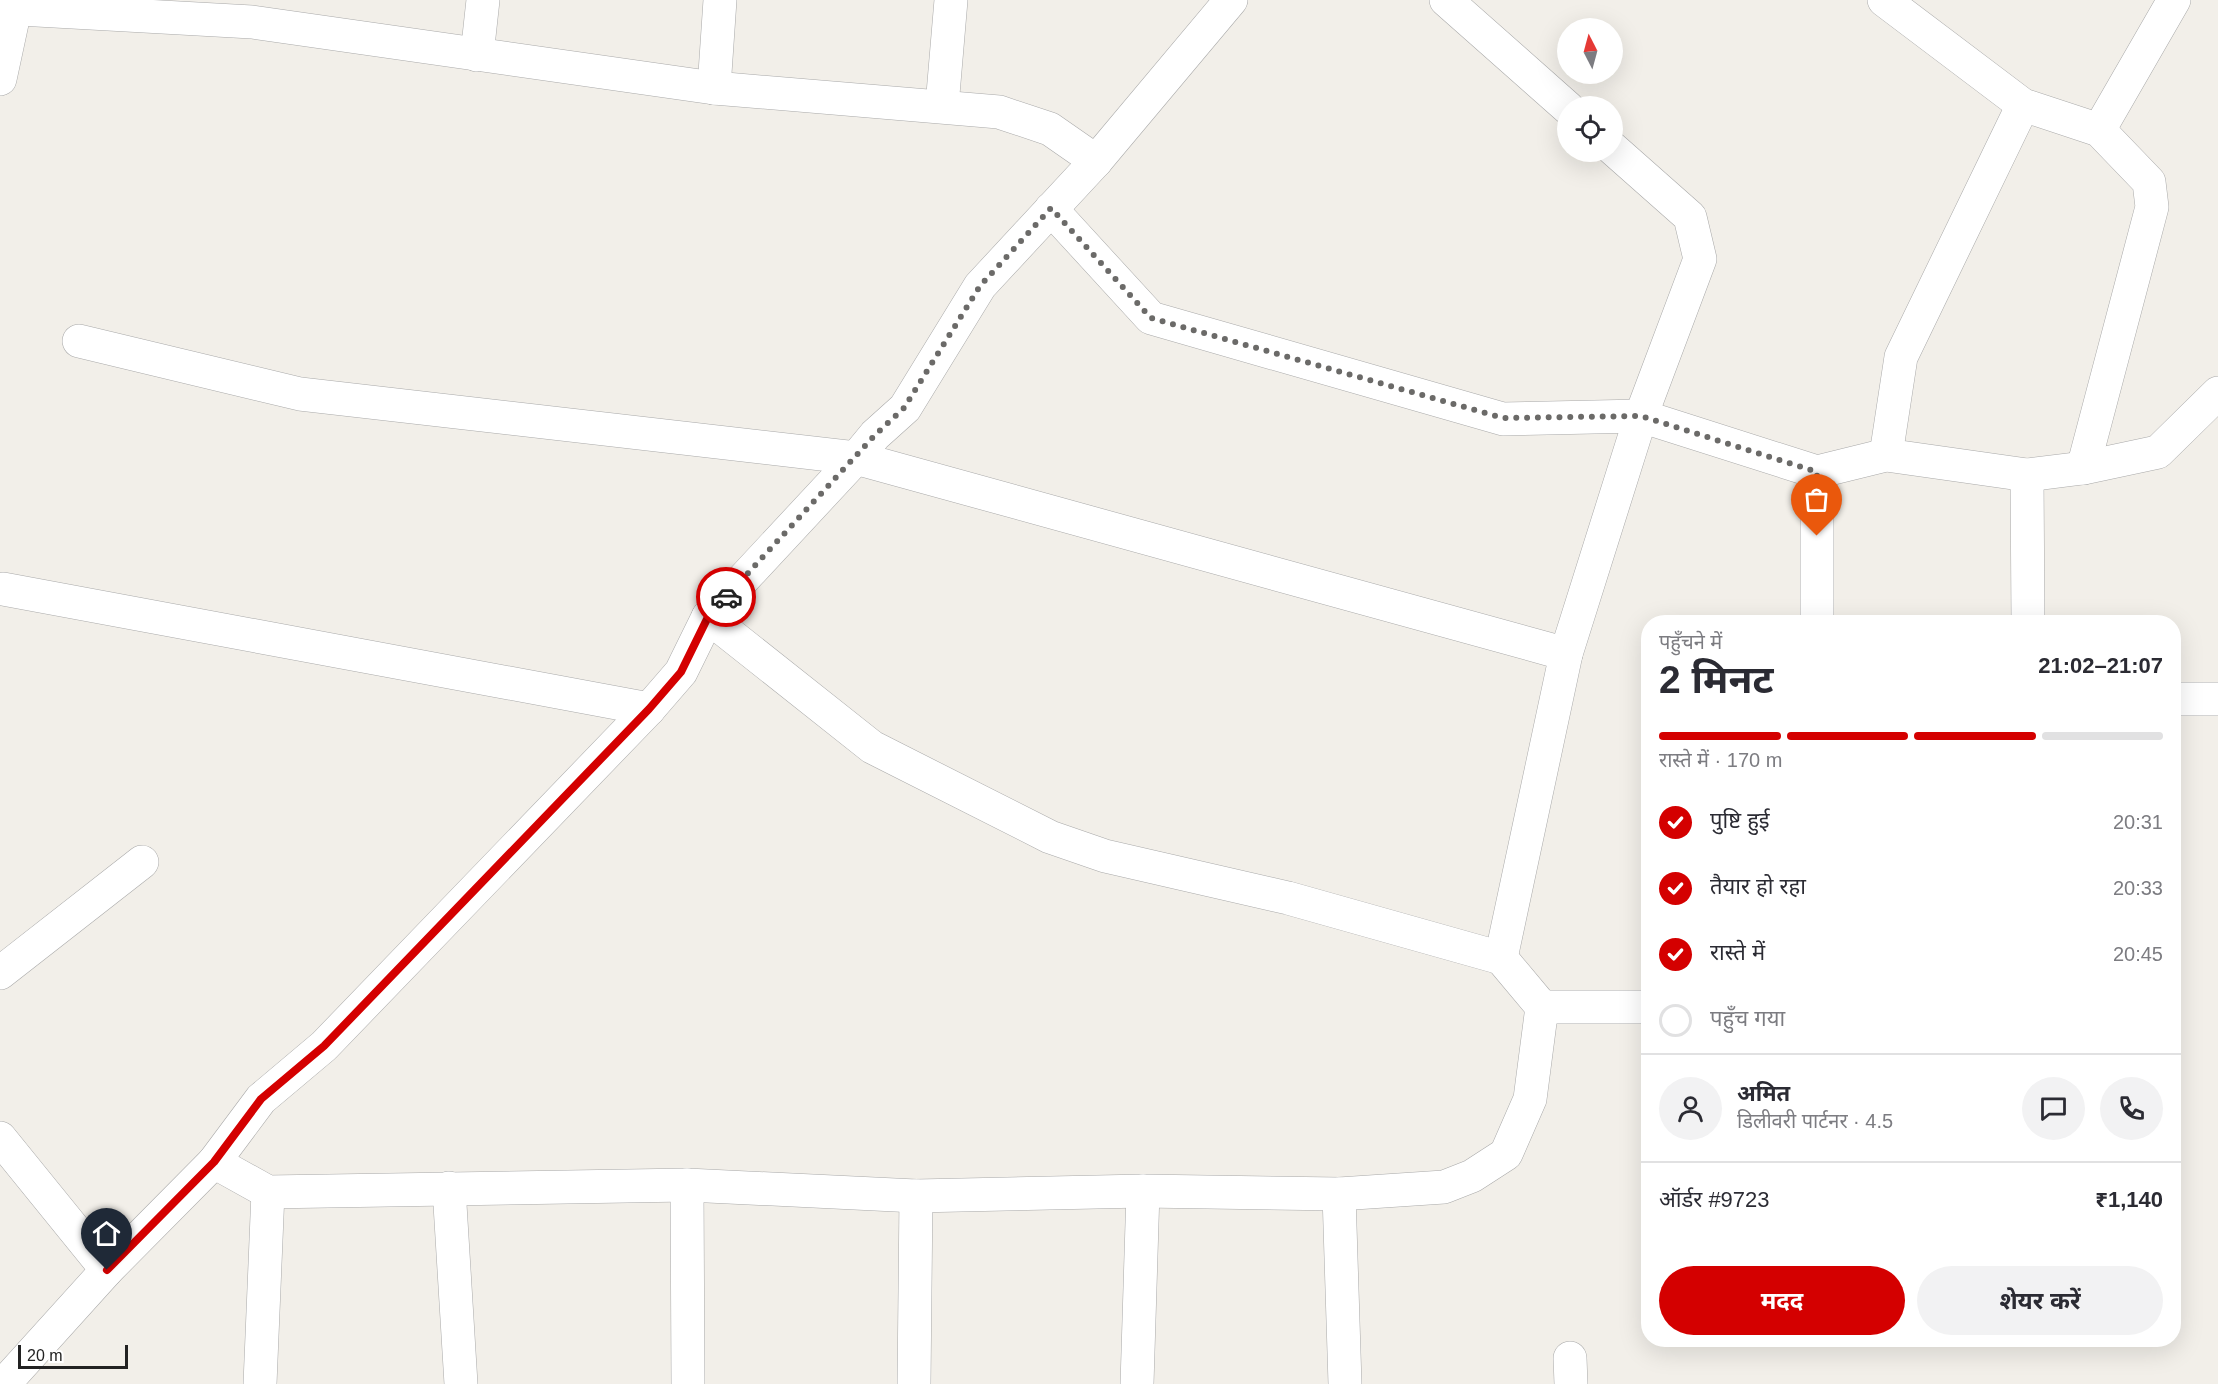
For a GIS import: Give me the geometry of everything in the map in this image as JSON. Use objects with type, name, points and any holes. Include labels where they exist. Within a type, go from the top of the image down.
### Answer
[{"type":"street","points":[[477,55],[483,0]]},
{"type":"street","points":[[714,88],[720,0]]},
{"type":"street","points":[[942,106],[951,0]]},
{"type":"street","points":[[4,1384],[107,1270],[214,1162],[261,1099],[324,1046],[649,709],[681,672],[708,617],[875,435],[904,408],[980,286],[1096,161],[1231,0]]},
{"type":"street","points":[[1446,0],[1557,98]]},
{"type":"street","points":[[1884,0],[2023,105],[2099,130],[2149,182],[2152,207],[2083,468]]},
{"type":"street","points":[[2099,130],[2174,0]]},
{"type":"street","points":[[0,79],[11,6],[253,11],[477,55],[714,88],[999,112],[1050,129],[1096,161]]},
{"type":"street","points":[[1886,455],[1901,357],[2023,105]]},
{"type":"street","points":[[1502,958],[1566,654],[1641,416],[1700,259],[1690,217],[1623,158]]},
{"type":"street","points":[[1051,208],[1151,318],[1503,418],[1641,416],[1817,472],[1886,455],[2027,475],[2083,468],[2158,452],[2218,393]]},
{"type":"street","points":[[79,341],[300,394],[856,458],[1566,654]]},
{"type":"street","points":[[1817,472],[1817,615]]},
{"type":"street","points":[[2027,475],[2028,615]]},
{"type":"street","points":[[3,589],[649,709]]},
{"type":"street","points":[[214,1162],[268,1192],[687,1185],[916,1196],[1143,1191],[1339,1194],[1444,1187],[1472,1176],[1506,1154],[1530,1099],[1542,1007],[1502,958],[1288,898],[1105,856],[1050,837],[872,747],[708,617]]},
{"type":"street","points":[[2181,699],[2218,699]]},
{"type":"street","points":[[0,973],[142,862]]},
{"type":"street","points":[[1542,1007],[1641,1007]]},
{"type":"street","points":[[0,1137],[107,1270]]},
{"type":"street","points":[[687,1185],[688,1384]]},
{"type":"street","points":[[449,1188],[461,1384]]},
{"type":"street","points":[[1137,1384],[1143,1191]]},
{"type":"street","points":[[260,1384],[268,1192]]},
{"type":"street","points":[[1339,1194],[1345,1384]]},
{"type":"street","points":[[914,1384],[916,1196]]},
{"type":"way so far","points":[[726,597],[875,435],[904,408],[980,286],[1051,208],[1151,318],[1503,418],[1641,416],[1817,472],[1817,536]]},
{"type":"route","points":[[107,1270],[214,1162],[261,1099],[324,1046],[649,709],[681,672],[708,617],[726,597]]}]
